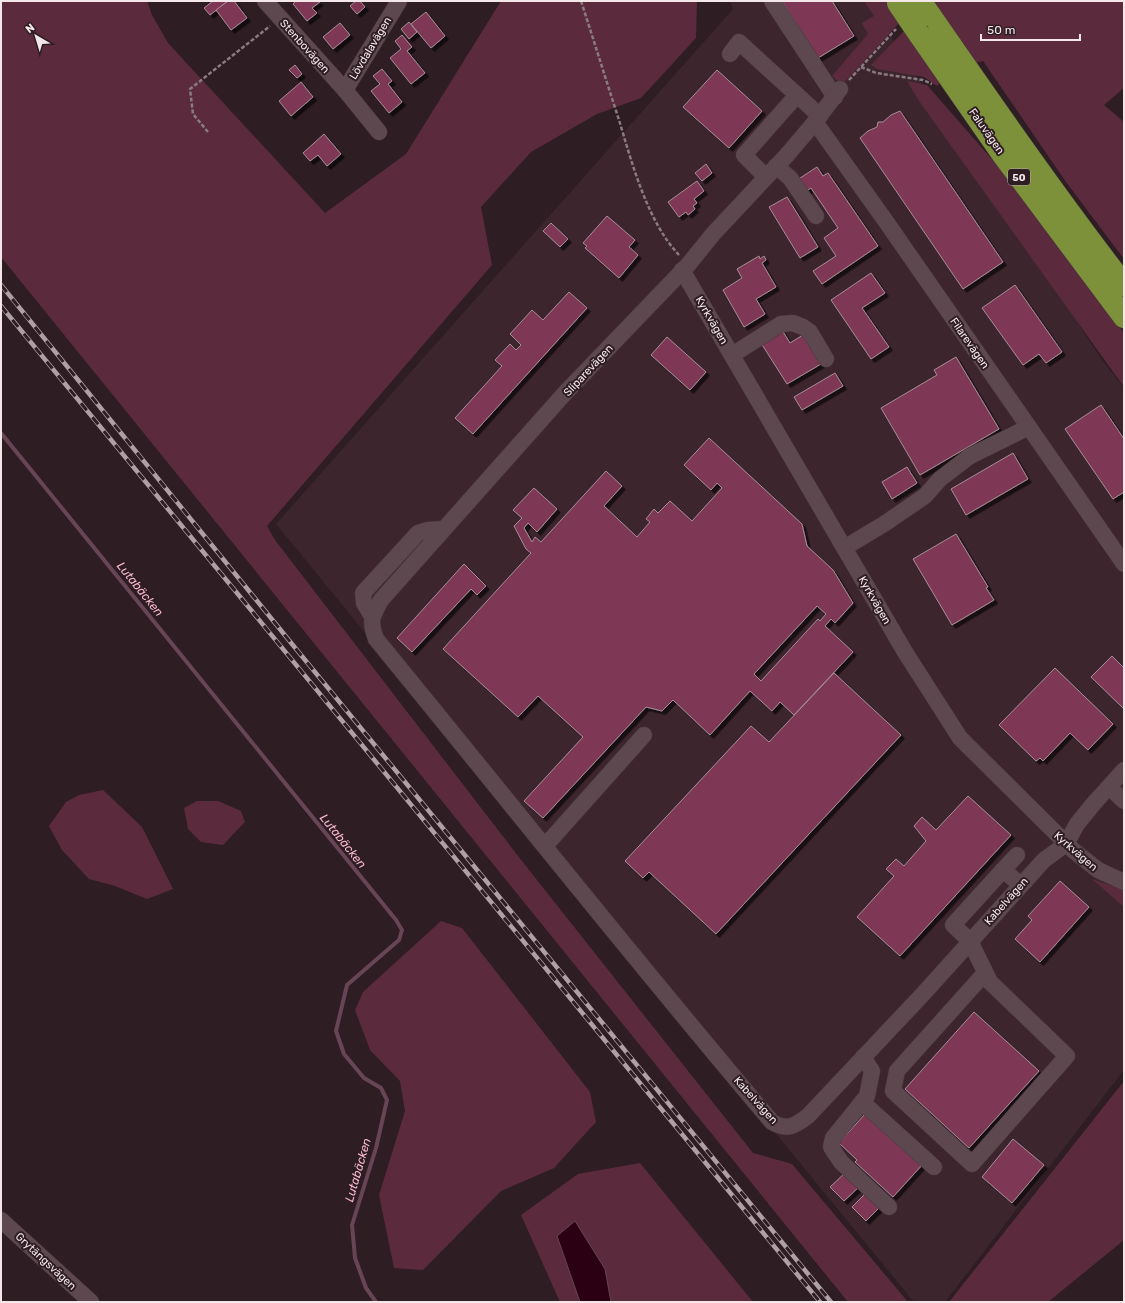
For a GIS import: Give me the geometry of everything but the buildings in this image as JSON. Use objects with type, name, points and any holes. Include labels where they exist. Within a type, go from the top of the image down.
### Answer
[{"type":"highway","name":"Faluvägen","points":[[897,2],[1003,155],[1124,317]]},
{"type":"highway","name":"Faluvägen","points":[[925,8],[1005,124],[1075,221],[1124,285]]},
{"type":"street","name":"Stenbovägen","points":[[265,1],[345,90]]},
{"type":"street","name":"Lövdalavägen","points":[[379,132],[345,90],[399,1]]},
{"type":"street","points":[[682,264],[771,171],[818,119],[837,93],[772,1]]},
{"type":"street","name":"Filarevägen","points":[[730,54],[739,42],[797,95],[818,119],[887,223],[1124,564]]},
{"type":"street","points":[[797,95],[744,155],[771,171],[790,178],[816,216]]},
{"type":"street","name":"Kyrkvägen","points":[[682,264],[732,355],[904,652],[960,738],[1066,844],[1098,870],[1124,882]]},
{"type":"street","name":"Sliparevägen","points":[[372,616],[380,600],[682,264]]},
{"type":"street","points":[[732,355],[773,328],[781,324],[793,323],[810,332],[826,360]]},
{"type":"street","points":[[844,548],[884,524],[925,496],[940,479],[970,456],[1029,427]]},
{"type":"street","name":"Kabelvägen","points":[[372,616],[372,628],[376,639],[535,833],[568,877],[772,1122],[778,1126],[791,1127],[798,1124],[808,1116],[1044,860],[1066,844]]},
{"type":"street","points":[[545,846],[644,735]]},
{"type":"street","points":[[1066,844],[1077,824],[1124,770]]},
{"type":"street","points":[[1109,787],[1124,801]]},
{"type":"street","points":[[985,973],[897,1071],[893,1092],[972,1164],[1067,1056],[990,982],[970,941],[953,925],[1017,855]]},
{"type":"street","points":[[1003,870],[1021,885]]},
{"type":"street","points":[[863,1057],[872,1071],[867,1096],[832,1138],[831,1147],[840,1162],[889,1207]]},
{"type":"street","points":[[862,1102],[934,1167]]},
{"type":"street","name":"Grytängsvägen","points":[[1,1220],[91,1302]]},
{"type":"path","points":[[581,1],[642,188],[660,231],[682,264]]},
{"type":"path","points":[[208,132],[193,114],[190,89],[280,19]]},
{"type":"path","points":[[837,93],[897,28]]},
{"type":"path","points":[[861,67],[876,73],[923,80],[934,86]]},
{"type":"shaded area","points":[[1,1],[147,1],[152,15],[168,43],[325,213],[406,154],[501,1],[697,1],[696,38],[641,98],[597,114],[531,152],[481,207],[492,265],[267,526],[275,540],[518,856],[753,1153],[792,1164],[908,1302],[848,1302],[1,257]]},
{"type":"shaded area","points":[[730,1],[868,1],[1102,360],[1124,388],[1124,1070],[945,1302],[914,1302],[276,524],[733,9]]},
{"type":"shaded area","points":[[864,1],[887,1],[900,22],[842,85],[832,76],[868,34],[862,23],[874,16]]},
{"type":"shaded area","points":[[933,1],[1124,1],[1124,88],[1104,105],[1124,122],[1124,259],[1066,182],[983,61],[975,63]]},
{"type":"shaded area","points":[[905,30],[940,83],[937,86],[924,77],[877,69],[871,65]]},
{"type":"shaded area","points":[[907,81],[927,85],[996,164],[1124,333],[1124,387],[919,101]]},
{"type":"shaded area","points":[[103,790],[142,827],[173,889],[147,899],[115,886],[89,879],[62,850],[49,826],[66,802],[79,795]]},
{"type":"shaded area","points":[[197,801],[218,801],[241,811],[245,822],[223,845],[201,842],[188,829],[184,808]]},
{"type":"shaded area","points":[[1092,879],[1124,890],[1124,907]]},
{"type":"shaded area","points":[[441,921],[462,928],[590,1092],[596,1122],[554,1168],[501,1191],[423,1270],[394,1268],[379,1195],[405,1111],[400,1081],[370,1050],[355,1010],[363,992]]},
{"type":"shaded area","points":[[1124,1081],[1124,1240],[1048,1302],[949,1302]]},
{"type":"shaded area","points":[[640,1163],[753,1302],[611,1302],[604,1269],[557,1236],[580,1302],[560,1302],[521,1215],[578,1174]]},
{"type":"shaded area","points":[[575,1221],[605,1269],[611,1302],[580,1302],[557,1236]]},
{"type":"waterway","name":"Lutabäcken","points":[[1,433],[396,920],[402,930],[399,940],[347,985],[336,1031],[344,1054],[364,1078],[381,1088],[387,1100],[376,1148],[352,1225],[355,1258],[366,1288],[376,1302]]},
{"type":"railway","points":[[1,285],[292,644],[831,1302]]},
{"type":"railway","points":[[1,306],[820,1302]]}]
